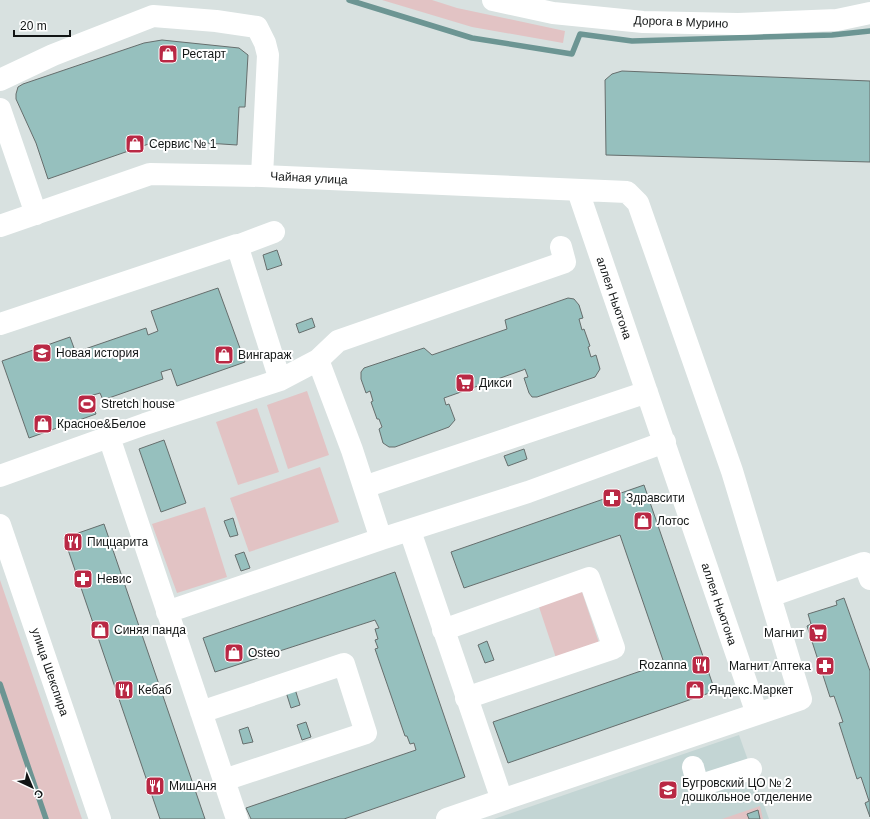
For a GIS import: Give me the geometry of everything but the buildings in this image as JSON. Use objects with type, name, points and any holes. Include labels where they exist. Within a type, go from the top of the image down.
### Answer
[{"type":"street","name":"Дорога в Мурино","points":[[492,0],[553,13],[643,22],[738,24],[837,20],[870,13]]},
{"type":"street","points":[[0,80],[53,55],[171,9],[216,21],[257,27],[265,42],[268,55],[262,176]]},
{"type":"street","points":[[0,110],[36,214]]},
{"type":"street","name":"Чайная улица","points":[[0,225],[150,174],[262,176],[627,192],[638,203],[732,471],[770,596]]},
{"type":"street","name":"аллея Ньютона","points":[[578,191],[757,714]]},
{"type":"street","points":[[0,324],[199,256],[237,244],[237,246],[274,232]]},
{"type":"street","points":[[237,246],[280,380]]},
{"type":"street","points":[[0,476],[109,437],[280,380],[318,360],[338,341],[565,262],[561,247]]},
{"type":"street","points":[[318,360],[364,487],[381,539]]},
{"type":"street","points":[[364,487],[647,392]]},
{"type":"street","points":[[109,437],[237,819]]},
{"type":"street","points":[[168,612],[381,539],[410,531],[528,492],[665,442]]},
{"type":"street","name":"улица Шекспира","points":[[0,525],[100,819]]},
{"type":"street","points":[[410,531],[502,800]]},
{"type":"street","points":[[447,819],[801,699],[770,596],[864,563],[870,579]]},
{"type":"street","points":[[443,630],[589,578],[614,648],[466,698]]},
{"type":"street","points":[[201,712],[344,664],[366,733],[224,780]]},
{"type":"street","points":[[693,767],[698,786],[752,769]]},
{"type":"shaded area","points":[[382,0],[432,0],[457,8],[565,31],[563,43],[472,27]]},
{"type":"shaded area","points":[[307,391],[329,455],[288,469],[267,405]]},
{"type":"shaded area","points":[[257,408],[279,472],[238,485],[216,422]]},
{"type":"shaded area","points":[[320,467],[339,522],[249,552],[230,498]]},
{"type":"shaded area","points":[[205,507],[227,577],[177,593],[152,524]]},
{"type":"shaded area","points":[[0,580],[82,819],[0,819]]},
{"type":"shaded area","points":[[581,589],[599,643],[556,658],[538,604]]},
{"type":"shaded area","name":"Бугровский ЦО № 2 дошкольное отделение","points":[[739,735],[769,819],[494,819]]},
{"type":"shaded area","points":[[760,806],[763,819],[722,819]]},
{"type":"waterway","points":[[349,0],[472,38],[572,54],[580,34],[632,41],[832,35],[870,31]]},
{"type":"waterway","points":[[0,684],[46,819]]},
{"type":"place","name":"Рестарт","points":[[168,54]]},
{"type":"place","name":"Сервис № 1","points":[[135,144]]},
{"type":"place","name":"Новая история","points":[[42,353]]},
{"type":"place","name":"Вингараж","points":[[224,355]]},
{"type":"place","name":"Дикси","points":[[465,383]]},
{"type":"place","name":"Stretch house","points":[[87,404]]},
{"type":"place","name":"Красное&Белое","points":[[43,424]]},
{"type":"place","name":"Здравсити","points":[[612,498]]},
{"type":"place","name":"Лотос","points":[[643,521]]},
{"type":"place","name":"Пиццарита","points":[[73,542]]},
{"type":"place","name":"Невис","points":[[83,579]]},
{"type":"place","name":"Синяя панда","points":[[100,630]]},
{"type":"place","name":"Магнит","points":[[818,633]]},
{"type":"place","name":"Osteo","points":[[234,653]]},
{"type":"place","name":"Rozanna","points":[[701,665]]},
{"type":"place","name":"Магнит Аптека","points":[[825,666]]},
{"type":"place","name":"Кебаб","points":[[124,690]]},
{"type":"place","name":"Яндекс.Маркет","points":[[695,690]]},
{"type":"place","name":"МишАня","points":[[155,786]]},
{"type":"place","name":"Бугровский ЦО № 2 дошкольное отделение","points":[[668,790]]}]
